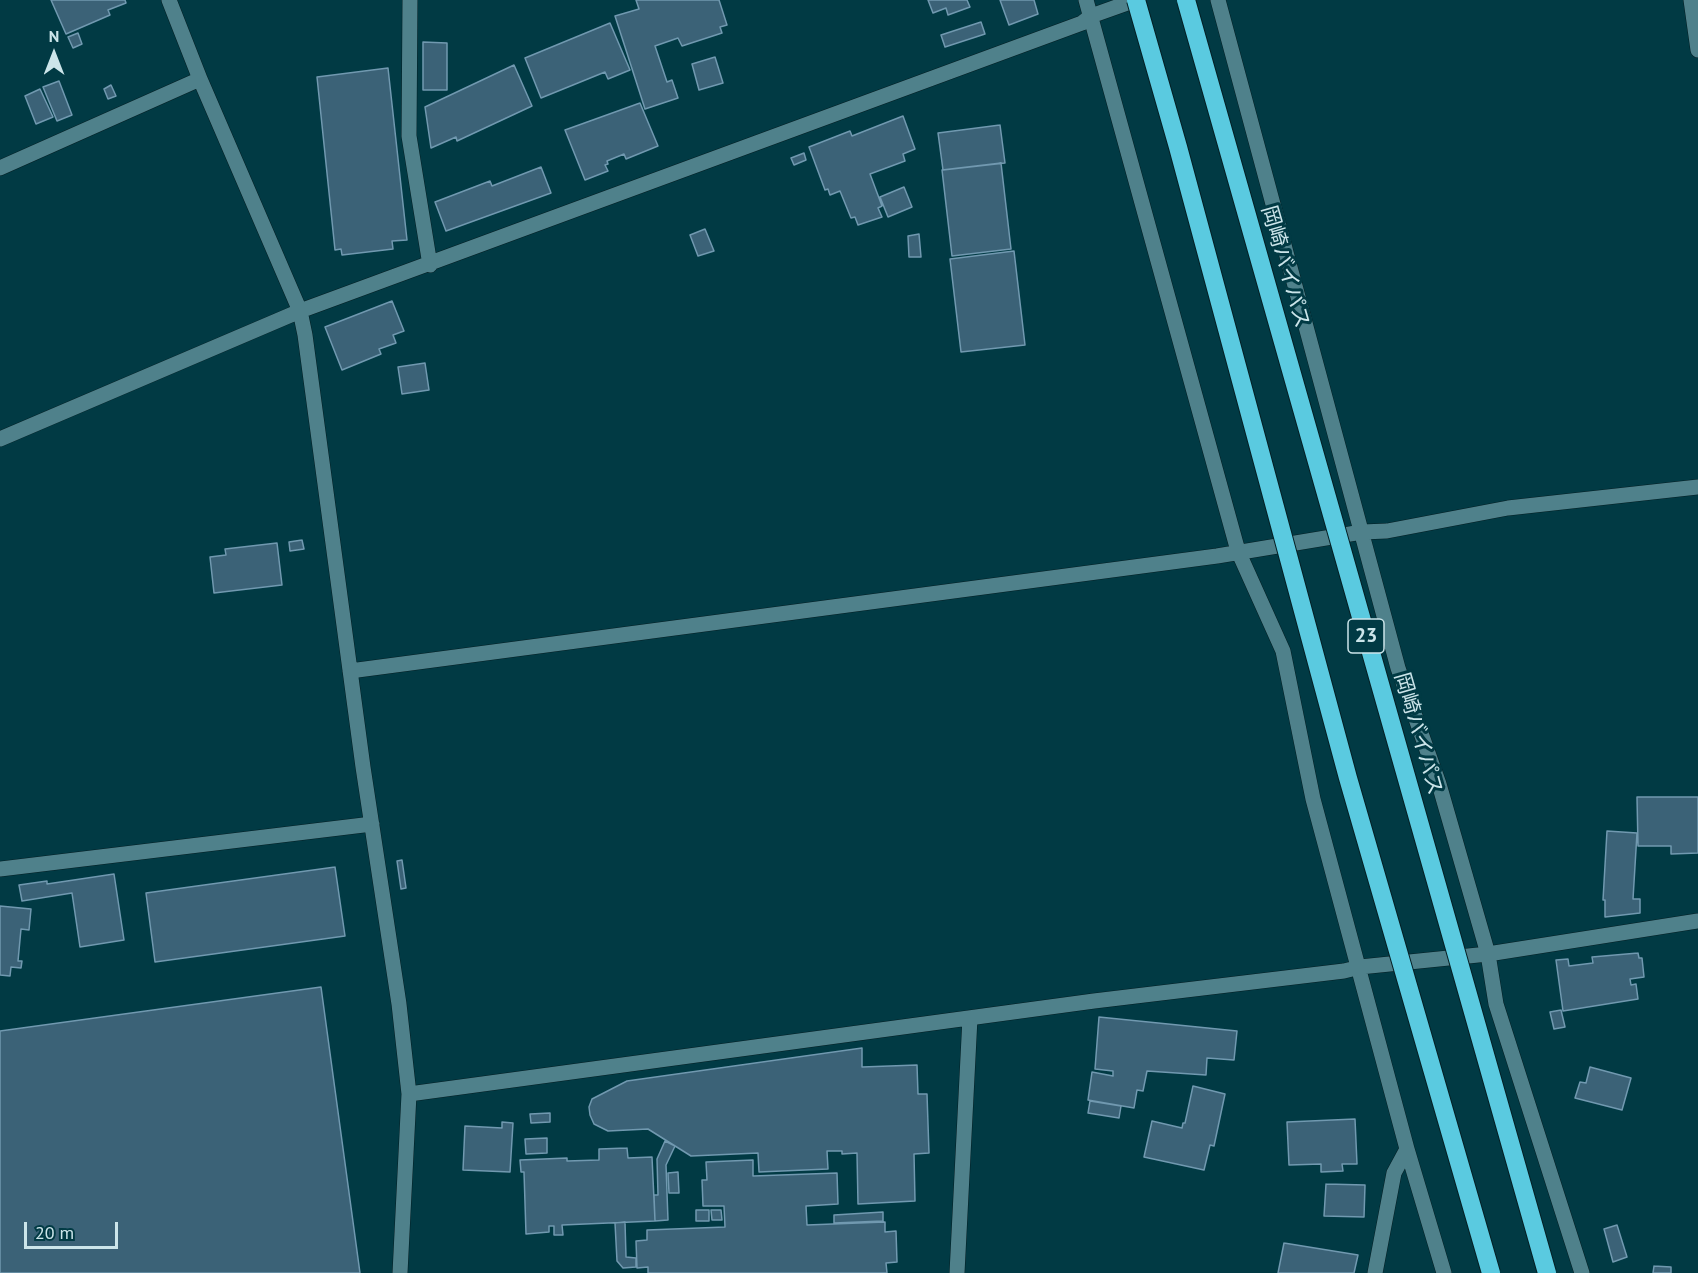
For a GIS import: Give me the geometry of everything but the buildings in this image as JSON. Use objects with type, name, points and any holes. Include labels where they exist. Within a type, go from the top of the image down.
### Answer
[{"type":"highway","points":[[1136,0],[1181,158],[1348,778],[1491,1273]]},
{"type":"highway","name":"岡崎バイパス","points":[[1185,0],[1547,1273]]},
{"type":"street","points":[[169,0],[200,79],[300,311],[305,335],[350,671],[399,1004],[409,1094],[400,1273]]},
{"type":"street","points":[[410,0],[410,136],[429,265]]},
{"type":"street","points":[[1086,0],[1238,551],[1283,651],[1313,799],[1360,967],[1407,1149],[1444,1273]]},
{"type":"street","points":[[0,439],[300,311],[1082,23],[1091,16],[1136,0]]},
{"type":"street","points":[[1218,0],[1398,668],[1439,784],[1488,954],[1496,1004],[1582,1273]]},
{"type":"street","points":[[1691,0],[1698,50]]},
{"type":"street","points":[[0,168],[200,79]]},
{"type":"street","points":[[350,671],[1217,556],[1362,532],[1387,531],[1508,508],[1698,487]]},
{"type":"street","points":[[0,869],[372,824]]},
{"type":"street","points":[[409,1094],[1094,1000],[1344,971],[1360,967],[1488,954],[1698,921]]},
{"type":"street","points":[[957,1273],[970,1018]]},
{"type":"street","points":[[1375,1273],[1394,1173],[1407,1149]]}]
